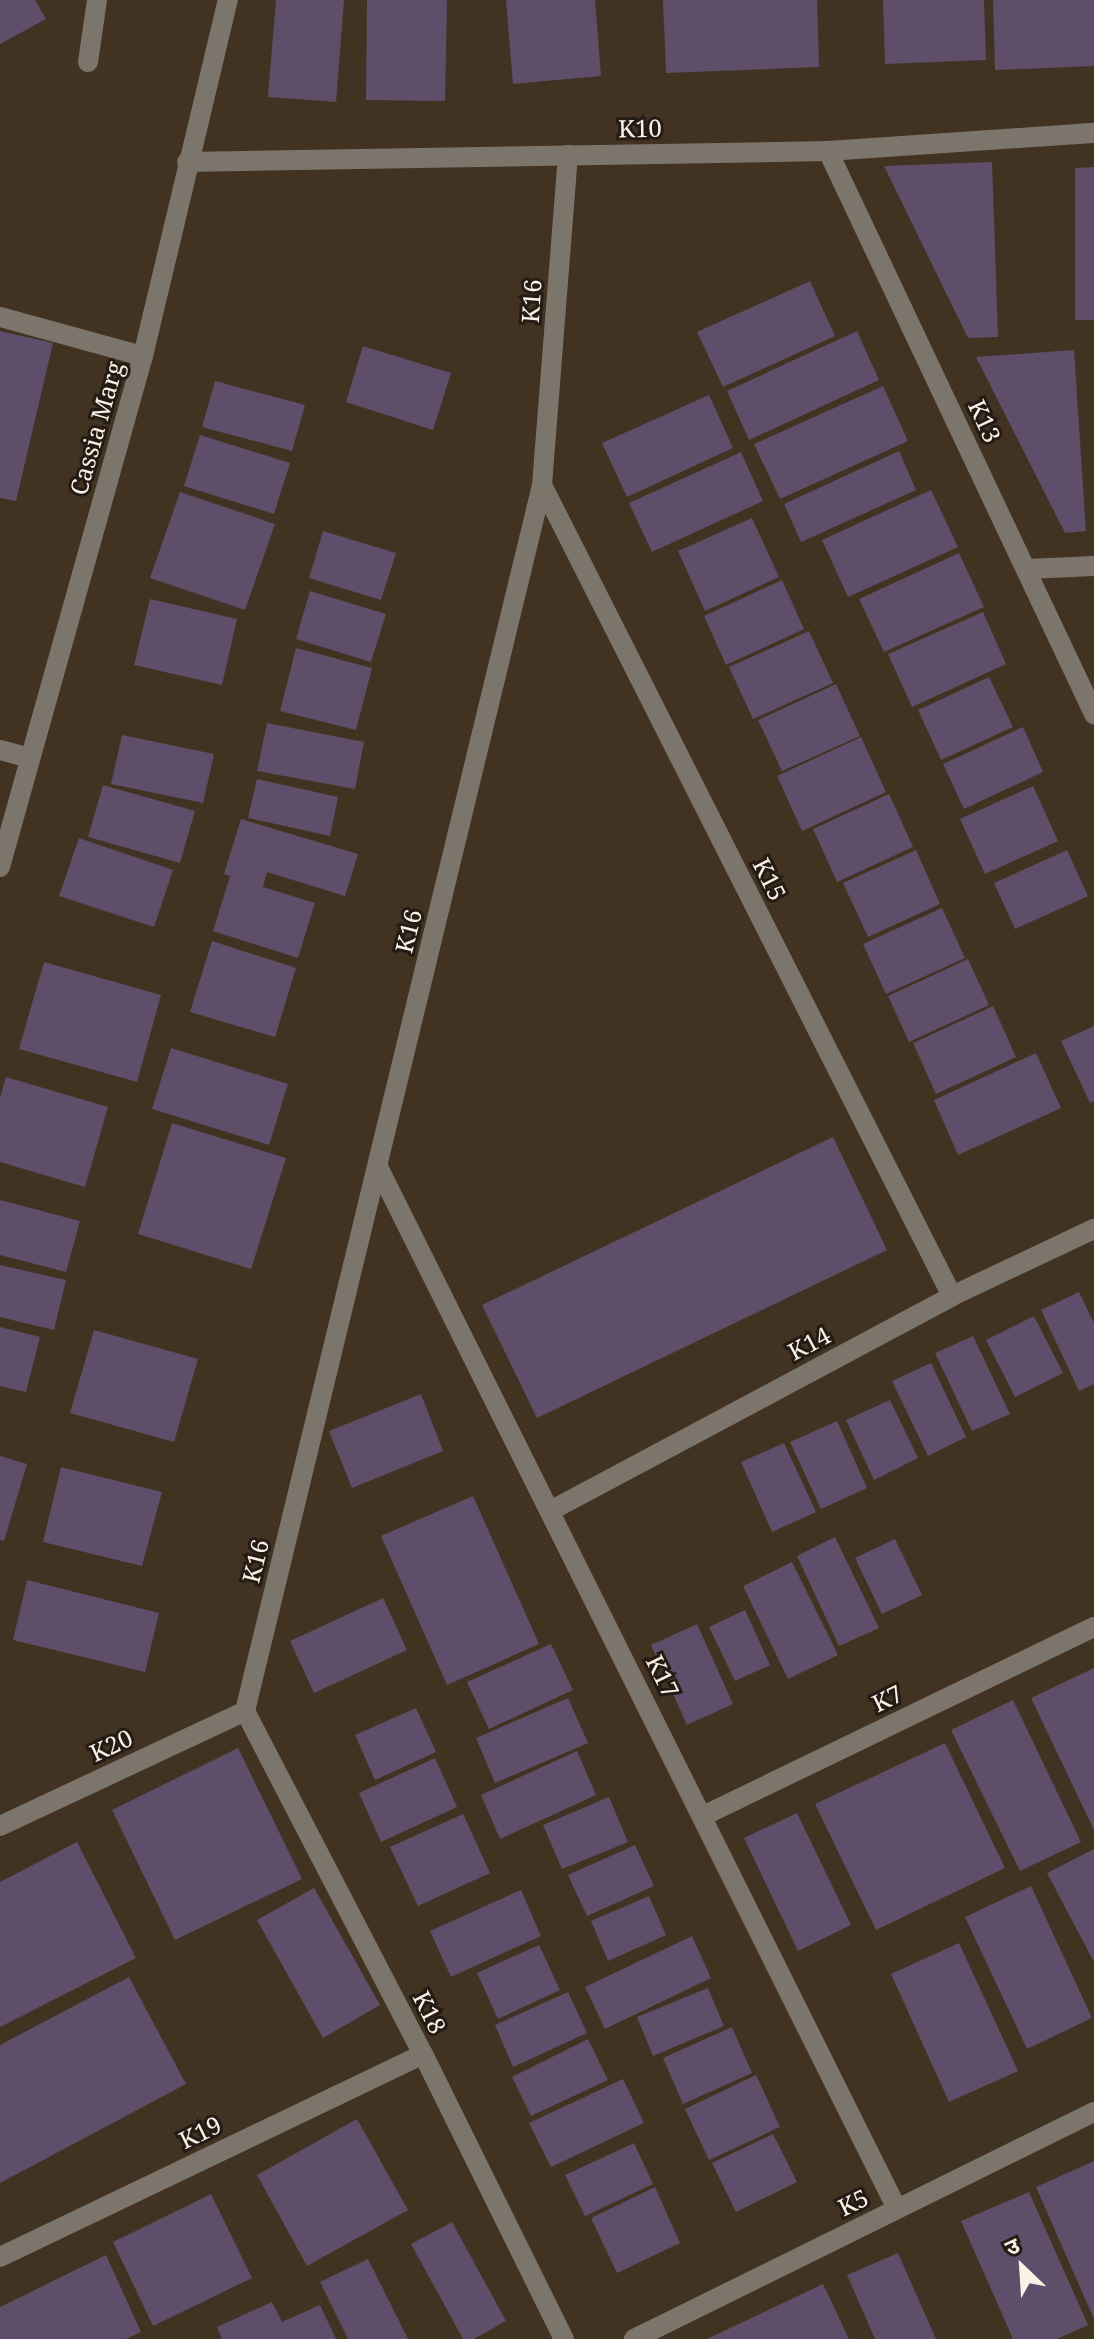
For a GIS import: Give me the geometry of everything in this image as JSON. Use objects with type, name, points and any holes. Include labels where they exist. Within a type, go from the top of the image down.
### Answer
[{"type":"street","points":[[88,62],[97,0]]},
{"type":"street","name":"Cassia Marg","points":[[0,867],[143,356],[228,0]]},
{"type":"street","name":"K10","points":[[187,162],[828,151],[1094,133]]},
{"type":"street","name":"K13","points":[[828,151],[1094,714]]},
{"type":"street","name":"K16","points":[[245,1711],[542,485],[568,155]]},
{"type":"street","points":[[0,317],[143,356]]},
{"type":"street","name":"K15","points":[[542,485],[952,1296]]},
{"type":"street","points":[[1027,569],[1094,566]]},
{"type":"street","points":[[0,750],[29,758]]},
{"type":"street","name":"K17","points":[[378,1167],[552,1510],[897,2209]]},
{"type":"street","name":"K14","points":[[552,1510],[952,1296],[1094,1229]]},
{"type":"street","name":"K7","points":[[703,1816],[1094,1627]]},
{"type":"street","name":"K20","points":[[0,1826],[245,1711]]},
{"type":"street","name":"K18","points":[[245,1711],[423,2054],[564,2339]]},
{"type":"street","name":"K19","points":[[0,2257],[423,2054]]},
{"type":"street","name":"K5","points":[[634,2339],[1094,2112]]},
{"type":"building","points":[[0,0],[35,0],[46,19],[0,44]]},
{"type":"building","points":[[276,0],[344,0],[336,102],[268,97]]},
{"type":"building","points":[[367,0],[447,0],[445,101],[366,100]]},
{"type":"building","points":[[506,0],[595,0],[601,76],[513,84]]},
{"type":"building","points":[[663,0],[817,0],[819,67],[666,73]]},
{"type":"building","points":[[883,0],[984,0],[986,60],[885,64]]},
{"type":"building","points":[[993,0],[1094,0],[1094,66],[995,70]]},
{"type":"building","points":[[992,162],[998,337],[968,338],[884,166]]},
{"type":"building","points":[[1094,167],[1094,320],[1075,320],[1075,168]]},
{"type":"building","points":[[810,281],[835,336],[723,387],[697,332]]},
{"type":"building","points":[[0,331],[53,343],[16,501],[0,498]]},
{"type":"building","points":[[857,331],[879,380],[749,440],[727,391]]},
{"type":"building","points":[[363,346],[451,373],[433,430],[346,402]]},
{"type":"building","points":[[1074,350],[1086,531],[1065,533],[976,357]]},
{"type":"building","points":[[215,381],[305,405],[292,451],[202,427]]},
{"type":"building","points":[[883,386],[908,441],[780,499],[754,444]]},
{"type":"building","points":[[709,395],[733,448],[627,497],[602,443]]},
{"type":"building","points":[[200,435],[290,463],[274,514],[184,486]]},
{"type":"building","points":[[899,451],[916,490],[801,542],[784,504]]},
{"type":"building","points":[[741,452],[763,501],[652,552],[629,503]]},
{"type":"building","points":[[931,490],[958,547],[848,597],[822,540]]},
{"type":"building","points":[[180,492],[275,524],[245,610],[150,578]]},
{"type":"building","points":[[752,518],[779,577],[705,611],[678,551]]},
{"type":"building","points":[[323,531],[396,553],[381,600],[309,578]]},
{"type":"building","points":[[959,553],[984,607],[884,652],[859,599]]},
{"type":"building","points":[[782,580],[804,629],[726,665],[704,616]]},
{"type":"building","points":[[310,591],[386,614],[371,662],[296,639]]},
{"type":"building","points":[[150,599],[237,619],[222,685],[134,665]]},
{"type":"building","points":[[983,612],[1006,664],[912,707],[888,654]]},
{"type":"building","points":[[809,631],[833,683],[753,719],[729,667]]},
{"type":"building","points":[[296,648],[372,668],[356,730],[280,711]]},
{"type":"building","points":[[989,677],[1013,727],[941,760],[918,710]]},
{"type":"building","points":[[836,684],[860,736],[782,771],[758,720]]},
{"type":"building","points":[[267,723],[364,742],[355,789],[257,771]]},
{"type":"building","points":[[1023,727],[1043,772],[964,809],[943,764]]},
{"type":"building","points":[[122,735],[214,754],[203,803],[111,784]]},
{"type":"building","points":[[861,737],[886,792],[802,831],[777,776]]},
{"type":"building","points":[[257,779],[338,797],[330,836],[248,818]]},
{"type":"building","points":[[103,785],[195,811],[180,863],[88,837]]},
{"type":"building","points":[[1033,786],[1058,841],[985,874],[960,819]]},
{"type":"building","points":[[889,794],[913,847],[837,882],[813,829]]},
{"type":"building","points":[[241,819],[358,854],[345,896],[267,872],[263,887],[315,903],[298,958],[213,931],[230,876],[224,874]]},
{"type":"building","points":[[79,838],[173,870],[154,927],[59,896]]},
{"type":"building","points":[[916,850],[940,904],[868,937],[843,883]]},
{"type":"building","points":[[1067,850],[1088,896],[1015,929],[994,883]]},
{"type":"building","points":[[942,908],[965,958],[886,994],[863,944]]},
{"type":"building","points":[[212,941],[296,968],[275,1037],[190,1012]]},
{"type":"building","points":[[968,959],[989,1005],[909,1042],[888,996]]},
{"type":"building","points":[[44,962],[161,995],[137,1082],[19,1049]]},
{"type":"building","points":[[993,1006],[1016,1057],[936,1094],[913,1043]]},
{"type":"building","points":[[1094,1026],[1094,1101],[1090,1103],[1061,1041]]},
{"type":"building","points":[[171,1048],[288,1084],[269,1145],[152,1109]]},
{"type":"building","points":[[1036,1053],[1061,1108],[958,1155],[934,1100]]},
{"type":"building","points":[[6,1077],[108,1107],[85,1187],[0,1162],[0,1098]]},
{"type":"building","points":[[172,1123],[286,1158],[251,1269],[138,1234]]},
{"type":"building","points":[[833,1137],[887,1250],[537,1418],[482,1305]]},
{"type":"building","points":[[0,1200],[80,1221],[66,1272],[0,1255]]},
{"type":"building","points":[[0,1265],[66,1280],[54,1330],[0,1317]]},
{"type":"building","points":[[1079,1292],[1094,1323],[1094,1384],[1079,1391],[1041,1310]]},
{"type":"building","points":[[1034,1316],[1063,1373],[1015,1397],[986,1340]]},
{"type":"building","points":[[0,1327],[40,1337],[26,1392],[0,1386]]},
{"type":"building","points":[[94,1330],[198,1359],[174,1442],[70,1413]]},
{"type":"building","points":[[973,1336],[1010,1414],[972,1431],[935,1353]]},
{"type":"building","points":[[931,1363],[966,1437],[928,1456],[892,1381]]},
{"type":"building","points":[[421,1394],[443,1451],[352,1488],[329,1431]]},
{"type":"building","points":[[890,1400],[918,1458],[874,1480],[846,1420]]},
{"type":"building","points":[[837,1421],[867,1488],[821,1509],[790,1442]]},
{"type":"building","points":[[784,1443],[816,1512],[772,1532],[741,1462]]},
{"type":"building","points":[[0,1456],[27,1464],[4,1541],[0,1540]]},
{"type":"building","points":[[61,1467],[162,1492],[142,1566],[43,1542]]},
{"type":"building","points":[[473,1496],[539,1644],[447,1685],[381,1536]]},
{"type":"building","points":[[835,1537],[879,1628],[839,1646],[797,1556]]},
{"type":"building","points":[[895,1539],[922,1595],[882,1614],[855,1558]]},
{"type":"building","points":[[792,1562],[838,1655],[788,1679],[743,1586]]},
{"type":"building","points":[[27,1580],[159,1613],[145,1672],[13,1640]]},
{"type":"building","points":[[383,1598],[407,1650],[314,1693],[290,1641]]},
{"type":"building","points":[[745,1610],[770,1665],[735,1681],[709,1627]]},
{"type":"building","points":[[697,1624],[733,1704],[687,1725],[651,1645]]},
{"type":"building","points":[[551,1644],[573,1690],[489,1729],[467,1682]]},
{"type":"building","points":[[1094,1668],[1094,1830],[1031,1698]]},
{"type":"building","points":[[568,1698],[588,1743],[495,1783],[476,1738]]},
{"type":"building","points":[[1013,1700],[1081,1842],[1020,1871],[951,1730]]},
{"type":"building","points":[[416,1708],[436,1752],[375,1780],[355,1735]]},
{"type":"building","points":[[945,1743],[1005,1868],[876,1930],[815,1804]]},
{"type":"building","points":[[238,1748],[302,1879],[175,1940],[112,1810]]},
{"type":"building","points":[[577,1751],[596,1795],[500,1839],[481,1795]]},
{"type":"building","points":[[435,1758],[457,1807],[381,1842],[359,1793]]},
{"type":"building","points":[[609,1797],[628,1842],[562,1869],[543,1825]]},
{"type":"building","points":[[797,1813],[851,1925],[798,1951],[744,1838]]},
{"type":"building","points":[[463,1814],[490,1873],[418,1906],[390,1847]]},
{"type":"building","points":[[77,1842],[136,1958],[0,2027],[0,1882]]},
{"type":"building","points":[[635,1845],[654,1886],[587,1916],[568,1875]]},
{"type":"building","points":[[1094,1849],[1094,1962],[1047,1873]]},
{"type":"building","points":[[1031,1886],[1092,2018],[1027,2049],[965,1917]]},
{"type":"building","points":[[314,1888],[380,2005],[323,2038],[257,1920]]},
{"type":"building","points":[[521,1890],[541,1936],[451,1977],[430,1931]]},
{"type":"building","points":[[649,1896],[666,1935],[608,1961],[591,1921]]},
{"type":"building","points":[[692,1936],[711,1978],[605,2029],[585,1987]]},
{"type":"building","points":[[959,1943],[1018,2071],[949,2102],[891,1974]]},
{"type":"building","points":[[539,1945],[560,1990],[498,2019],[477,1973]]},
{"type":"building","points":[[129,1977],[186,2084],[0,2183],[0,2045]]},
{"type":"building","points":[[708,1988],[724,2026],[653,2056],[637,2017]]},
{"type":"building","points":[[568,1992],[587,2033],[513,2067],[495,2025]]},
{"type":"building","points":[[732,2027],[752,2073],[683,2104],[663,2058]]},
{"type":"building","points":[[588,2039],[608,2080],[531,2116],[512,2077]]},
{"type":"building","points":[[756,2075],[780,2127],[709,2160],[685,2109]]},
{"type":"building","points":[[623,2079],[644,2123],[551,2167],[529,2123]]},
{"type":"building","points":[[357,2119],[408,2210],[307,2266],[257,2175]]},
{"type":"building","points":[[773,2134],[797,2182],[736,2212],[712,2163]]},
{"type":"building","points":[[634,2143],[653,2184],[585,2216],[565,2175]]},
{"type":"building","points":[[1094,2161],[1094,2319],[1036,2187]]},
{"type":"building","points":[[655,2187],[680,2243],[617,2273],[591,2218]]},
{"type":"building","points":[[1029,2192],[1088,2325],[1057,2339],[1013,2339],[961,2221]]},
{"type":"building","points":[[211,2194],[252,2278],[153,2326],[113,2242]]},
{"type":"building","points":[[452,2222],[506,2321],[474,2339],[463,2339],[411,2244]]},
{"type":"building","points":[[898,2253],[936,2339],[875,2339],[847,2275]]},
{"type":"building","points":[[106,2255],[141,2332],[126,2339],[0,2339],[0,2307]]},
{"type":"building","points":[[368,2259],[408,2339],[348,2339],[320,2282]]},
{"type":"building","points":[[823,2284],[849,2339],[707,2339]]},
{"type":"building","points":[[272,2302],[282,2322],[320,2305],[336,2339],[222,2339],[217,2327]]}]
